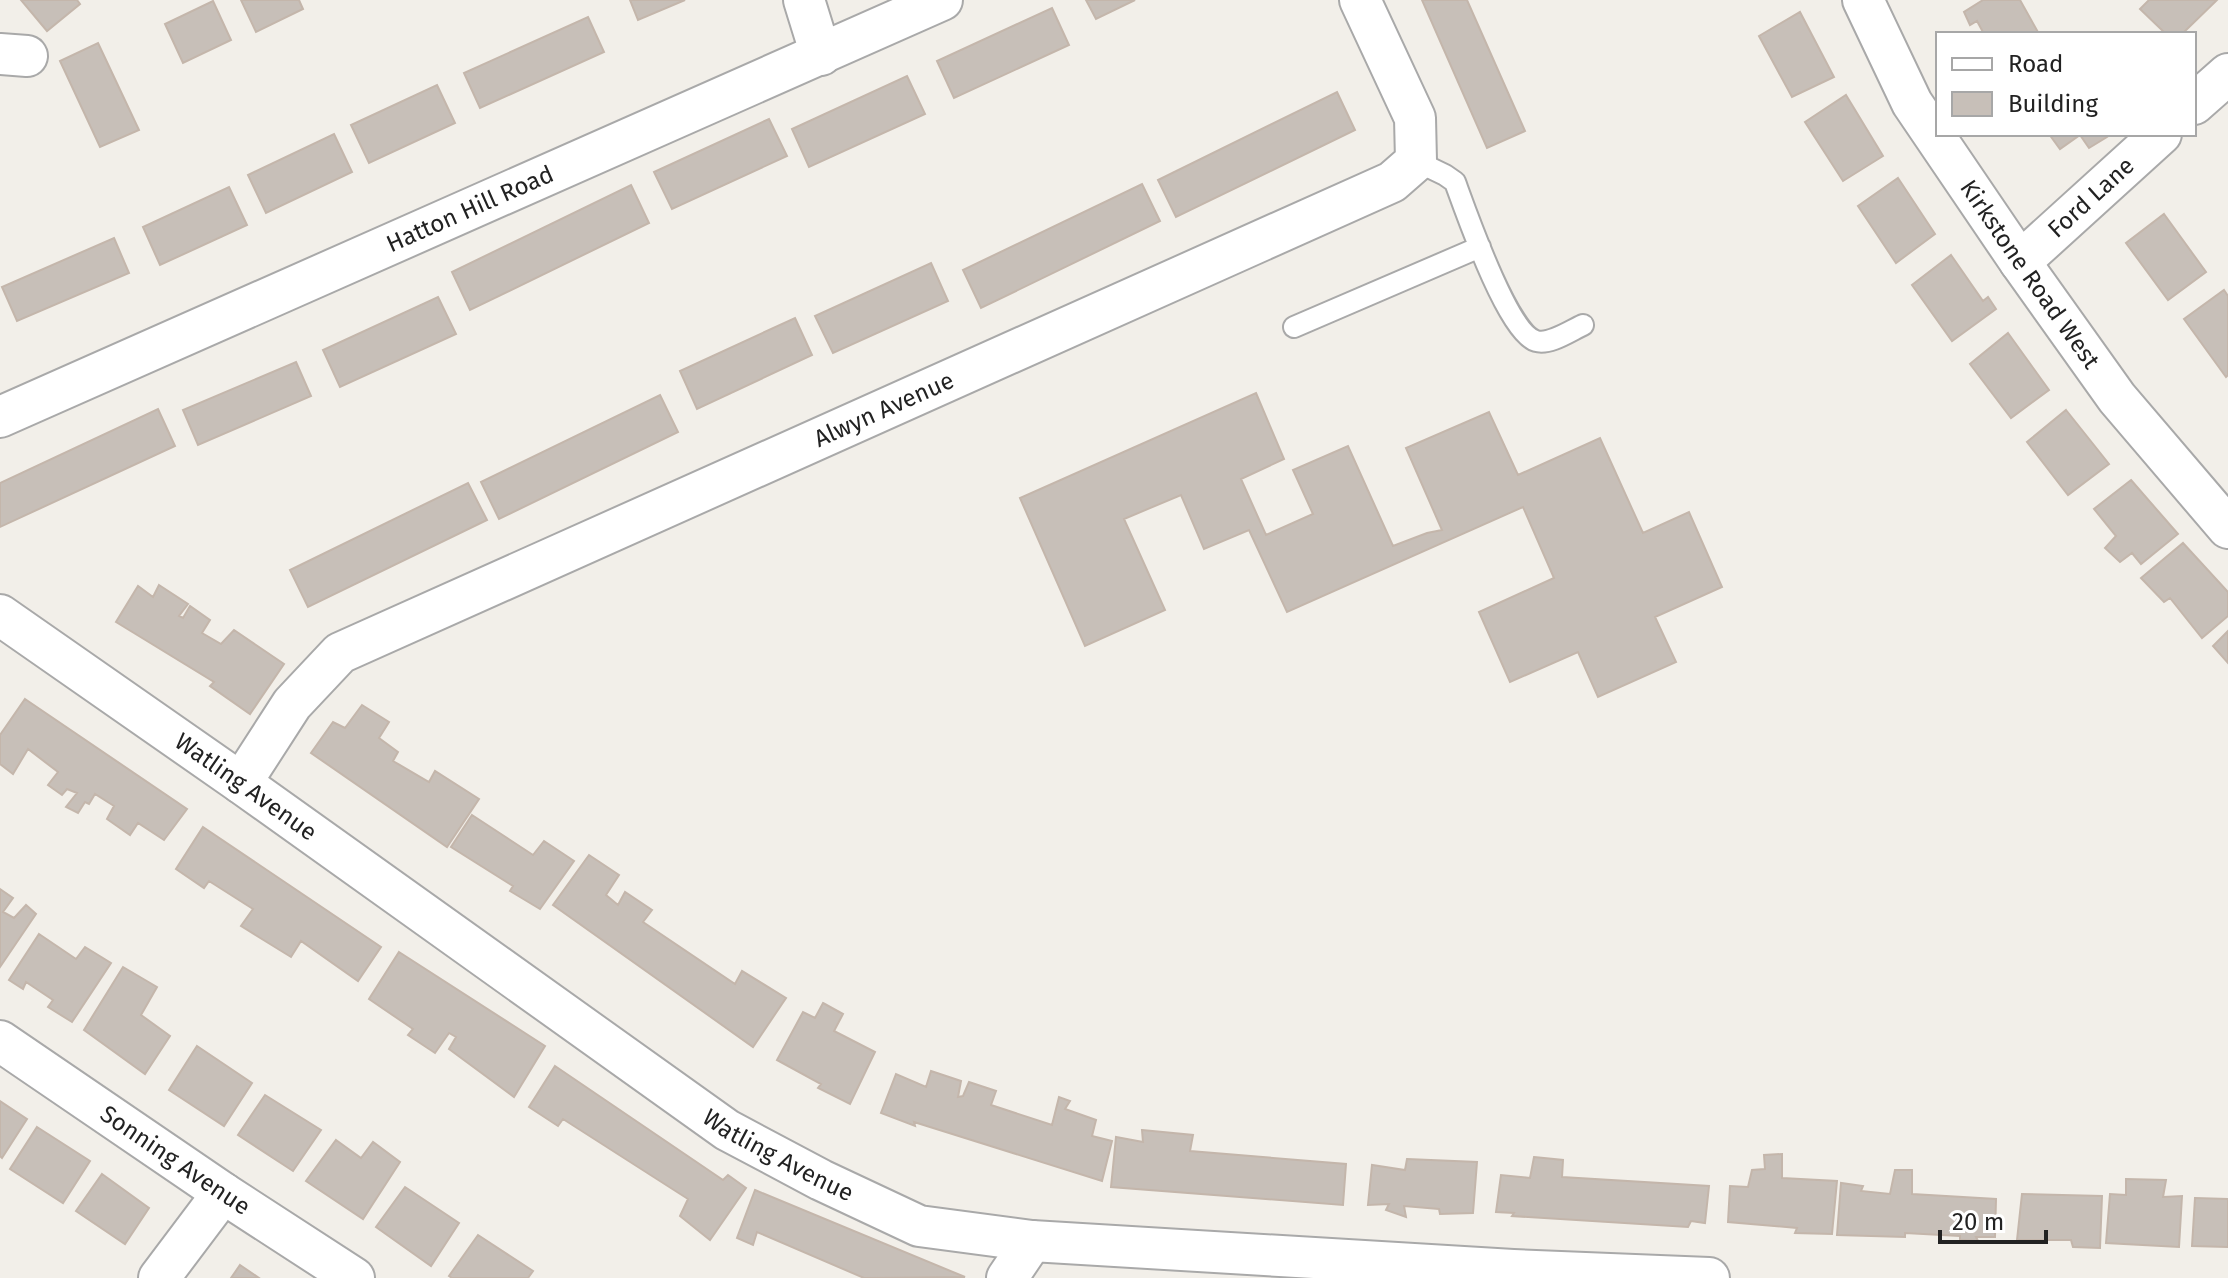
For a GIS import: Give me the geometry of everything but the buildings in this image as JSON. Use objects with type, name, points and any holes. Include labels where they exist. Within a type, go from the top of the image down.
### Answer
[{"type":"street","points":[[804,0],[821,55]]},
{"type":"street","name":"Hatton Hill Road","points":[[0,417],[942,0]]},
{"type":"street","points":[[1360,0],[1415,118],[1416,161]]},
{"type":"street","name":"Kirkstone Road West","points":[[1863,0],[1912,103],[2020,262],[2117,398],[2228,528]]},
{"type":"street","points":[[2196,102],[2228,74]]},
{"type":"street","name":"Ford Lane","points":[[2020,262],[2159,136]]},
{"type":"street","name":"Alwyn Avenue","points":[[241,783],[292,704],[340,653],[1392,182],[1416,161]]},
{"type":"street","name":"Watling Avenue","points":[[0,615],[727,1130],[821,1180],[919,1226],[1032,1241],[1513,1274],[1709,1278]]},
{"type":"street","name":"Sonning Avenue","points":[[0,1041],[354,1278]]},
{"type":"street","points":[[159,1278],[223,1193]]},
{"type":"street","points":[[1007,1278],[1032,1241]]},
{"type":"lane","points":[[1416,161],[1455,182],[1510,313],[1525,335],[1547,341],[1583,325]]},
{"type":"lane","points":[[1294,327],[1480,247]]}]
